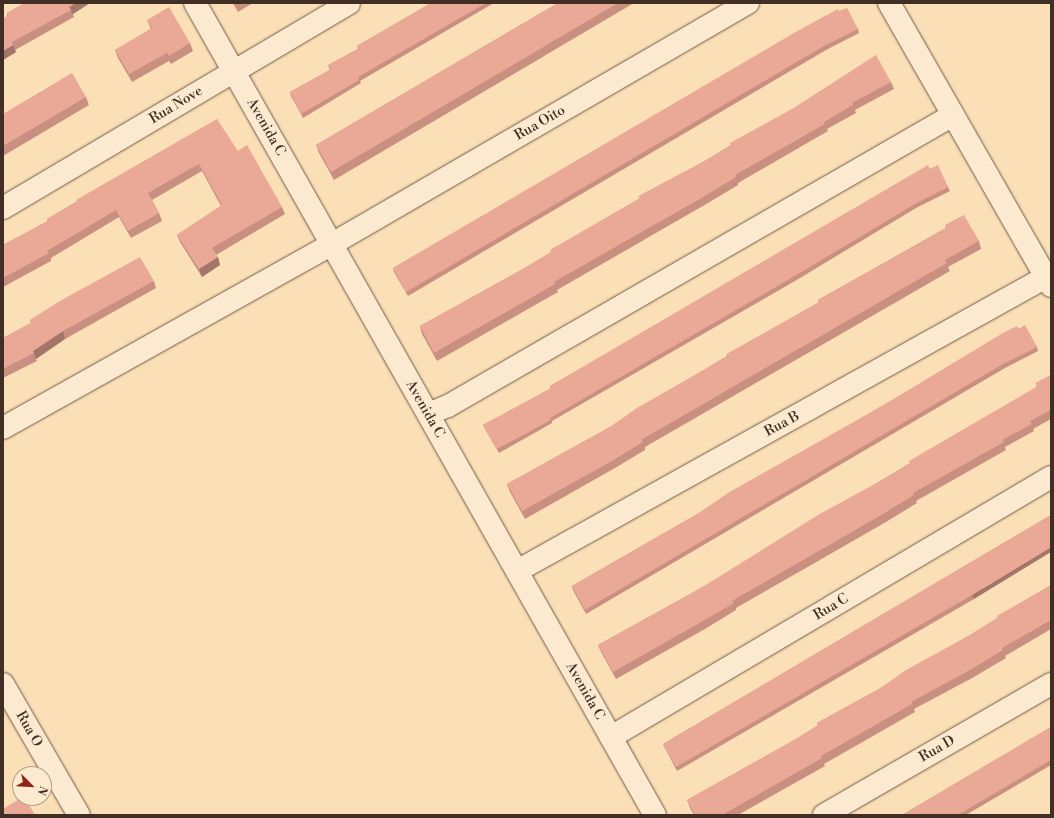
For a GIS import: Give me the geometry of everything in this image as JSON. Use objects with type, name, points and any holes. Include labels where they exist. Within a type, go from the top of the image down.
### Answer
[{"type":"street","name":"Avenida C","points":[[195,3],[655,815]]},
{"type":"street","name":"Rua Nove","points":[[3,208],[350,3]]},
{"type":"street","name":"Rua Oito","points":[[3,428],[332,244],[748,3]]},
{"type":"street","points":[[889,3],[1049,282]]},
{"type":"street","points":[[428,414],[448,406],[953,115]]},
{"type":"street","name":"Rua B","points":[[517,571],[1049,282]]},
{"type":"street","name":"Rua C","points":[[611,737],[1051,476]]},
{"type":"street","name":"Rua O","points":[[3,684],[79,815]]},
{"type":"street","name":"Rua D","points":[[824,815],[1051,684]]},
{"type":"building","points":[[25,3],[76,3],[69,7],[71,10],[12,42],[13,45],[3,51],[3,18],[8,16],[7,13]]},
{"type":"building","points":[[431,3],[486,3],[358,77],[359,80],[301,114],[290,92],[331,69],[328,65],[359,49],[357,46]]},
{"type":"building","points":[[558,3],[618,3],[331,172],[316,145]]},
{"type":"building","points":[[169,7],[190,43],[169,56],[167,53],[129,74],[115,50],[152,28],[147,20]]},
{"type":"building","points":[[847,8],[858,29],[824,46],[406,292],[393,268],[794,33],[838,9],[839,11]]},
{"type":"building","points":[[876,55],[891,82],[852,103],[853,105],[824,122],[825,124],[735,175],[736,177],[705,196],[554,282],[555,284],[434,353],[420,326],[523,269],[551,252],[550,250],[640,198],[639,196],[703,162],[731,145],[730,143],[792,109]]},
{"type":"building","points":[[72,73],[86,97],[3,146],[3,114]]},
{"type":"building","points":[[217,119],[238,151],[247,145],[282,207],[212,248],[218,257],[199,269],[177,235],[222,205],[199,164],[148,193],[159,213],[128,231],[116,210],[47,251],[49,253],[3,278],[3,245],[49,221],[47,219],[77,202],[76,200]]},
{"type":"building","points":[[928,165],[930,169],[938,165],[948,187],[915,204],[793,277],[550,418],[551,420],[497,449],[483,425],[551,388],[550,386]]},
{"type":"building","points":[[964,215],[979,241],[945,260],[947,263],[641,440],[643,442],[612,461],[522,511],[507,484],[610,427],[637,408],[728,356],[727,354],[819,302],[818,300],[947,228],[945,225]]},
{"type":"building","points":[[140,257],[154,281],[63,331],[33,351],[34,353],[3,369],[3,338],[31,323],[30,320],[60,301]]},
{"type":"building","points":[[1025,325],[1037,347],[1003,364],[585,610],[572,586],[699,513],[728,493],[882,406],[1003,333],[1017,326],[1018,329]]},
{"type":"building","points":[[1051,375],[1051,410],[1030,421],[1032,424],[1002,440],[1004,442],[913,493],[914,495],[883,514],[732,601],[734,603],[613,672],[598,645],[701,588],[818,515],[882,480],[910,463],[909,461],[1038,386],[1036,383]]},
{"type":"building","points":[[1051,515],[1051,547],[972,595],[676,767],[663,744]]},
{"type":"building","points":[[1051,585],[1051,620],[1002,648],[1003,650],[972,669],[911,702],[912,704],[821,756],[822,758],[722,815],[695,815],[687,800],[789,743],[818,725],[817,723],[879,689],[906,670],[970,635],[998,618],[997,616]]},
{"type":"building","points":[[1051,727],[1051,760],[958,815],[902,815]]},
{"type":"building","points":[[12,804],[12,806],[30,806],[35,815],[3,815],[3,809]]}]
